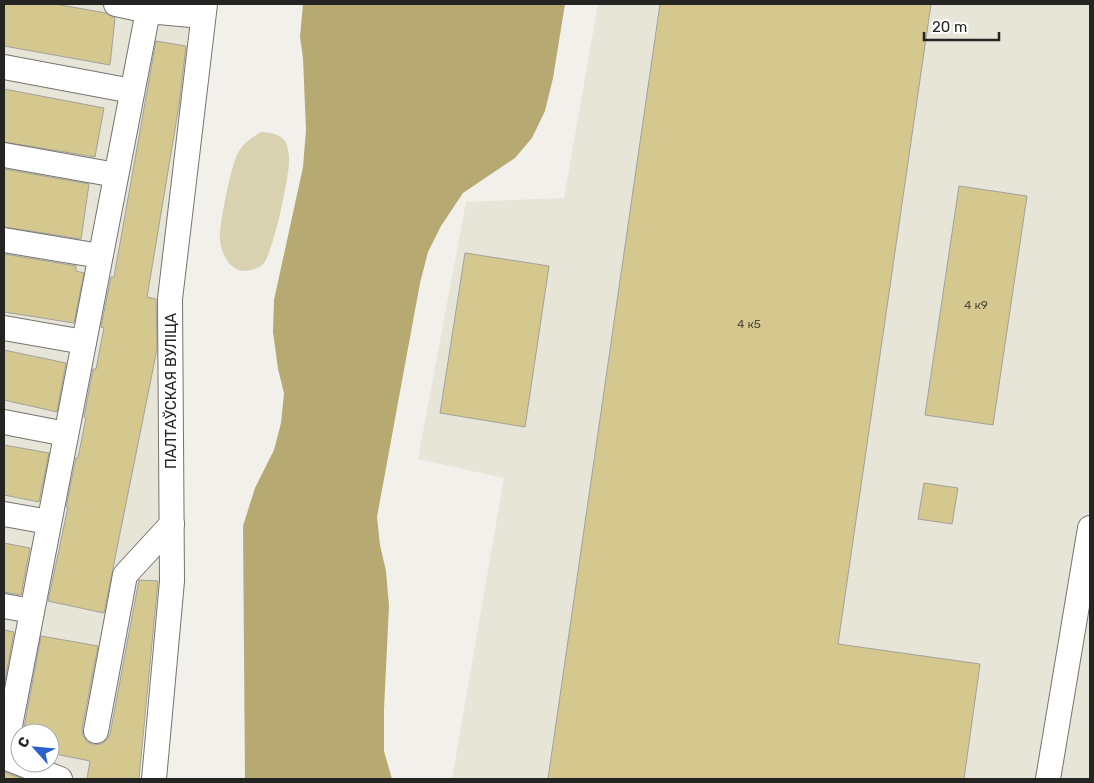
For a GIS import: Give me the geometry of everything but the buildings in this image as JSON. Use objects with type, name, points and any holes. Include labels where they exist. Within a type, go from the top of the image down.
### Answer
[{"type":"street","points":[[116,4],[148,11],[203,10]]},
{"type":"street","name":"ПАЛТАЎСКАЯ ВУЛІЦА","points":[[154,779],[172,581],[170,299],[203,10]]},
{"type":"street","points":[[60,779],[4,757],[10,697],[32,611],[50,522],[148,11]]},
{"type":"street","points":[[4,67],[132,91]]},
{"type":"street","points":[[4,156],[116,175]]},
{"type":"street","points":[[4,240],[100,256]]},
{"type":"street","points":[[4,328],[84,342]]},
{"type":"street","points":[[4,422],[66,434]]},
{"type":"street","points":[[4,514],[50,522]]},
{"type":"street","points":[[96,731],[125,575],[172,524]]},
{"type":"street","points":[[1048,779],[1090,528]]},
{"type":"street","points":[[4,606],[32,611]]},
{"type":"shaded area","points":[[4,4],[196,4],[166,301],[159,581],[128,779],[4,779]]},
{"type":"shaded area","points":[[303,4],[565,4],[553,78],[545,111],[532,138],[515,158],[463,193],[441,226],[428,252],[420,283],[377,517],[380,545],[386,571],[389,606],[384,751],[392,779],[245,779],[243,526],[255,488],[274,450],[281,423],[284,393],[278,369],[273,332],[274,300],[303,167],[306,130],[303,58],[300,37]]},
{"type":"shaded area","points":[[598,4],[1090,4],[1090,779],[452,779],[504,478],[418,459],[466,202],[564,198]]},
{"type":"shaded area","points":[[261,132],[277,135],[285,141],[289,152],[289,168],[280,213],[268,256],[260,266],[244,271],[234,268],[222,251],[220,241],[221,224],[228,184],[237,155],[244,144]]}]
